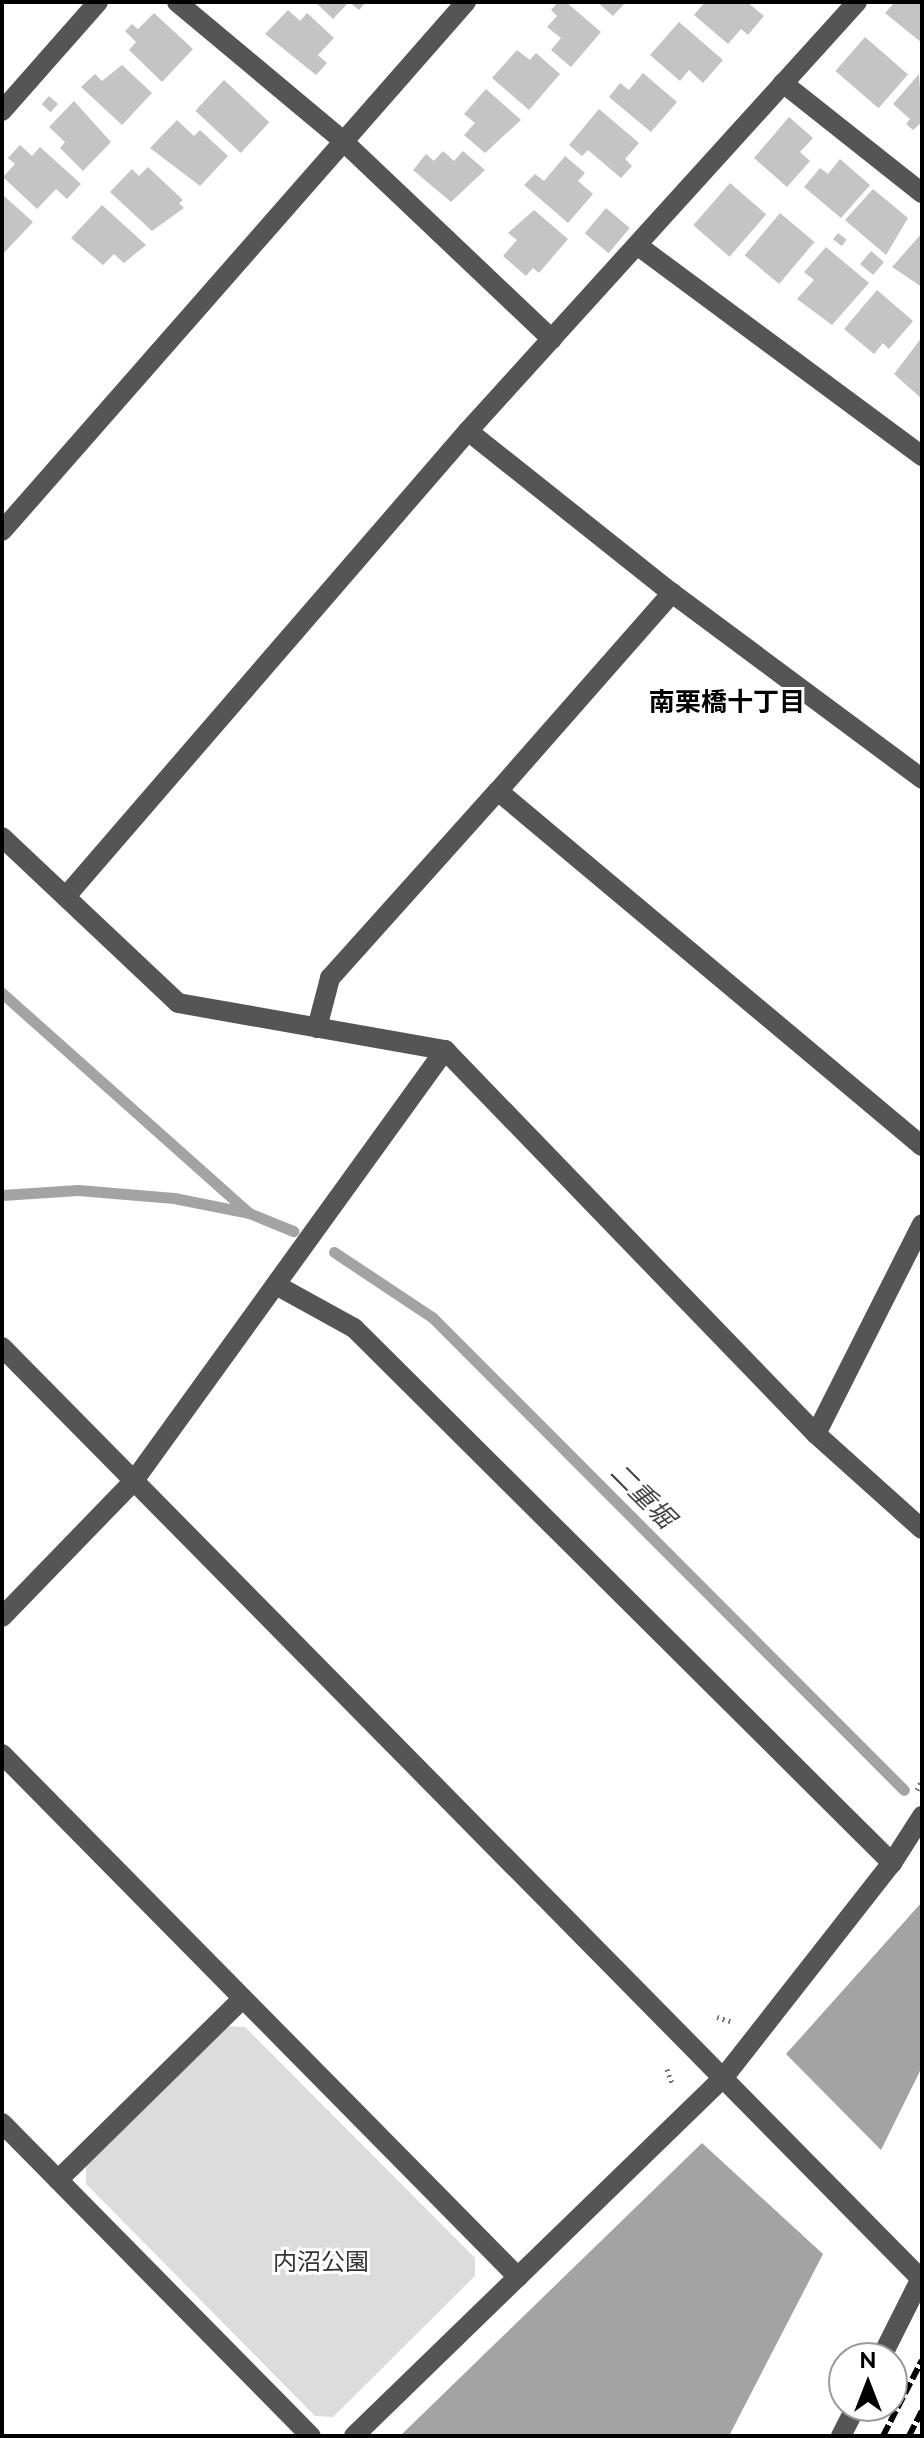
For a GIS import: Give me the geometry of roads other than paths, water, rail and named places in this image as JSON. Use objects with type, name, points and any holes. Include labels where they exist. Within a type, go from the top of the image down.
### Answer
[{"type":"street","points":[[2,111],[98,2]]},
{"type":"street","points":[[177,2],[343,141],[552,339]]},
{"type":"street","points":[[2,531],[466,2]]},
{"type":"street","points":[[68,894],[468,431],[857,2]]},
{"type":"street","points":[[783,83],[922,193]]},
{"type":"street","points":[[637,245],[922,456]]},
{"type":"street","points":[[468,431],[672,593],[922,779]]},
{"type":"street","points":[[317,1028],[330,978],[672,593]]},
{"type":"street","points":[[498,791],[922,1146]]},
{"type":"street","points":[[2,837],[68,894],[178,1003],[445,1050],[816,1434],[922,1529]]},
{"type":"street","points":[[2,1617],[133,1482],[445,1050]]},
{"type":"street","points":[[816,1434],[922,1224]]},
{"type":"street","points":[[276,1285],[354,1328],[892,1863]]},
{"type":"street","points":[[2,1347],[922,2278],[889,2342]]},
{"type":"street","points":[[2,1754],[518,2277]]},
{"type":"street","points":[[354,2436],[724,2077],[892,1863],[922,1816]]},
{"type":"street","points":[[58,2180],[242,1999]]},
{"type":"street","points":[[2,2123],[311,2436]]},
{"type":"waterway","points":[[2,993],[249,1213]]},
{"type":"waterway","name":"二重堀","points":[[2,1195],[78,1190],[174,1198],[249,1213],[293,1231]]},
{"type":"waterway","name":"二重堀","points":[[334,1252],[432,1317],[904,1790]]},
{"type":"railway","points":[[883,2436],[922,2360]]},
{"type":"railway","points":[[909,2436],[922,2411]]},
{"type":"district","name":"南栗橋十丁目","points":[[727,703]]},
{"type":"park label","name":"内沼公園","points":[[321,2262]]}]
